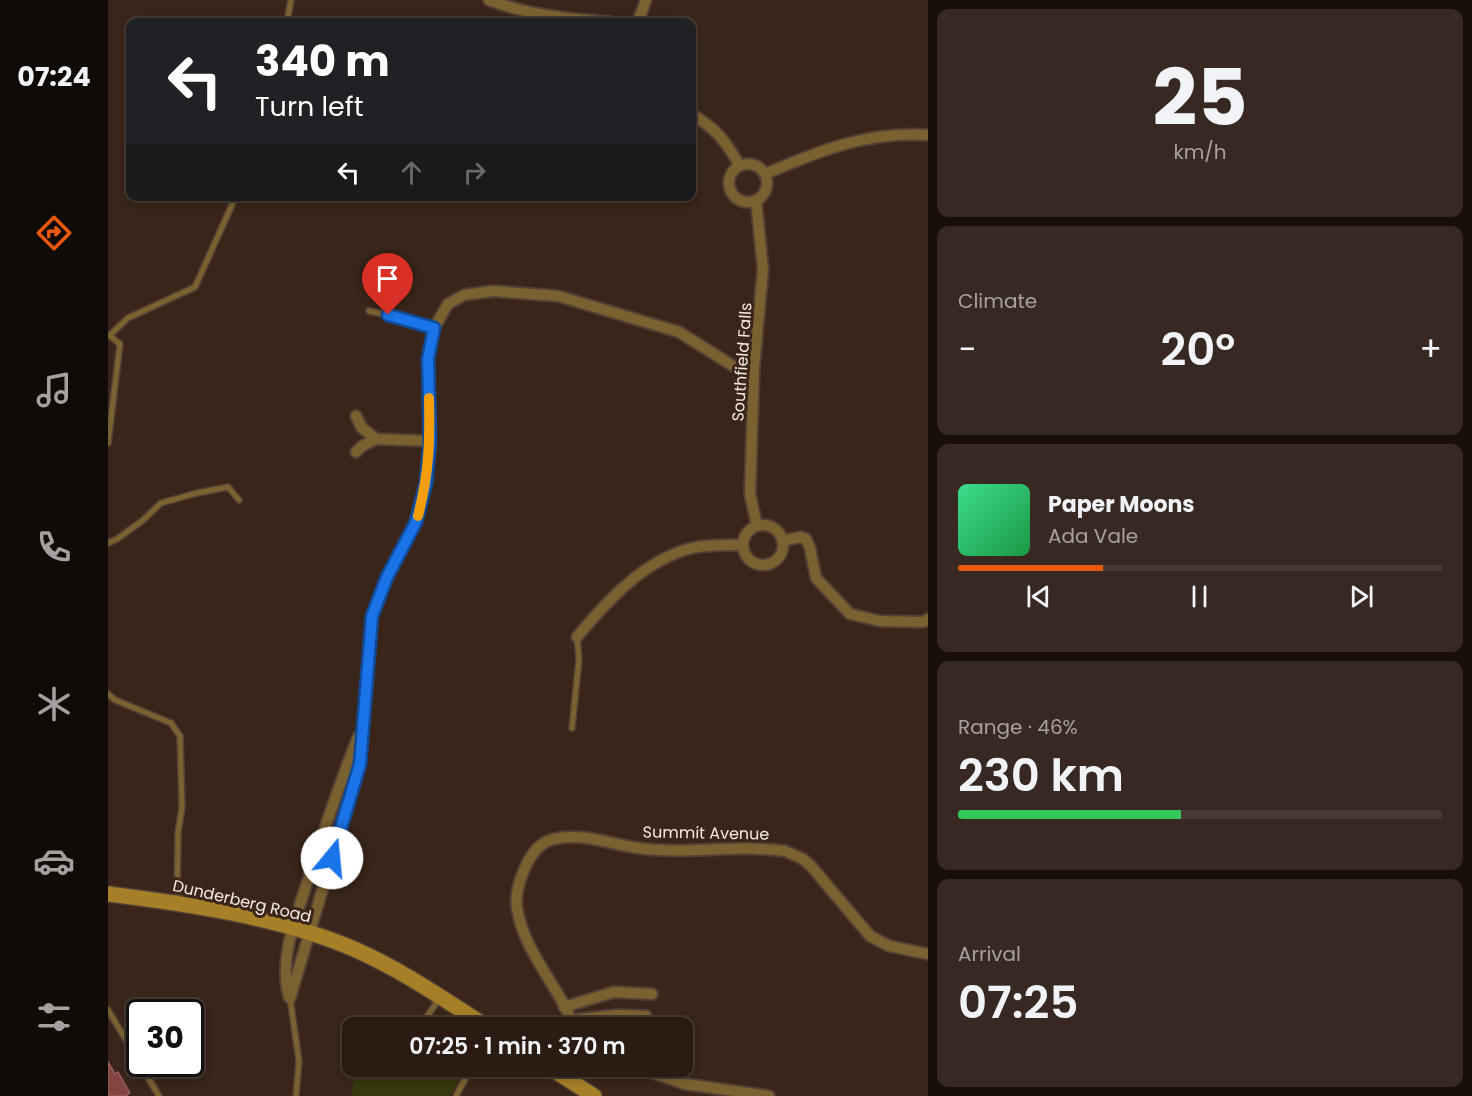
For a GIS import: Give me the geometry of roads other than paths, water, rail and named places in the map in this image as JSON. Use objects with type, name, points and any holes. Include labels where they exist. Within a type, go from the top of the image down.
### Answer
[{"type":"street","points":[[489,0],[527,12],[566,18]]},
{"type":"street","points":[[639,18],[646,0]]},
{"type":"street","points":[[696,117],[713,128],[728,145],[740,166]]},
{"type":"street","points":[[765,174],[816,153],[868,137],[905,133],[927,135]]},
{"type":"street","points":[[754,165],[765,174],[766,189],[756,200],[741,201],[731,191],[730,177],[740,166],[754,165]]},
{"type":"street","name":"Southfield Falls","points":[[756,200],[763,269],[754,367],[750,495],[757,526]]},
{"type":"street","points":[[290,998],[285,983],[286,960],[332,858],[360,764],[372,616],[387,577],[416,522],[426,483],[430,441],[428,359],[434,328],[448,304],[464,295],[493,291],[558,296],[679,332],[733,366],[754,367]]},
{"type":"street","points":[[356,416],[362,428],[376,439]]},
{"type":"street","points":[[356,452],[376,439],[430,441]]},
{"type":"street","points":[[765,525],[779,533],[783,541],[783,549],[779,557],[773,563],[765,566],[756,565],[749,560],[742,544],[747,533],[757,526],[765,525]]},
{"type":"street","points":[[783,541],[800,537],[806,539],[816,578],[850,614],[880,621],[923,622],[927,620]]},
{"type":"street","points":[[577,637],[595,615],[629,582],[662,560],[693,548],[742,544]]},
{"type":"street","points":[[300,931],[316,853],[338,787],[362,729]]},
{"type":"street","points":[[338,787],[352,793]]},
{"type":"street","name":"Summit Avenue","points":[[570,1017],[525,936],[517,909],[517,895],[524,870],[534,850],[548,841],[579,838],[653,849],[785,851],[803,859],[811,866],[870,936],[889,946],[927,954]]},
{"type":"street","points":[[316,853],[332,858]]},
{"type":"street","name":"Dunderberg Road","points":[[108,894],[177,903],[262,920],[350,947],[400,971],[472,1017]]},
{"type":"street","points":[[564,1007],[614,992],[652,994]]},
{"type":"street","points":[[608,1017],[646,1016]]},
{"type":"street","points":[[566,1077],[594,1096]]},
{"type":"street","points":[[665,1077],[685,1084],[769,1096]]},
{"type":"lane","points":[[288,18],[291,0]]},
{"type":"lane","points":[[108,443],[120,344],[109,334],[128,318],[195,287],[234,201]]},
{"type":"lane","points":[[369,311],[407,319],[434,328]]},
{"type":"lane","points":[[108,543],[142,521],[161,503],[228,487],[239,500]]},
{"type":"lane","points":[[572,728],[579,659],[577,637]]},
{"type":"lane","points":[[108,694],[115,700],[171,723],[180,736],[182,807],[178,833],[177,903]]},
{"type":"lane","points":[[427,1017],[440,997]]},
{"type":"lane","points":[[290,998],[299,1060],[296,1096]]},
{"type":"lane","points":[[108,1010],[126,1040]]},
{"type":"lane","points":[[148,1077],[159,1096]]},
{"type":"lane","points":[[456,1096],[466,1077]]}]
